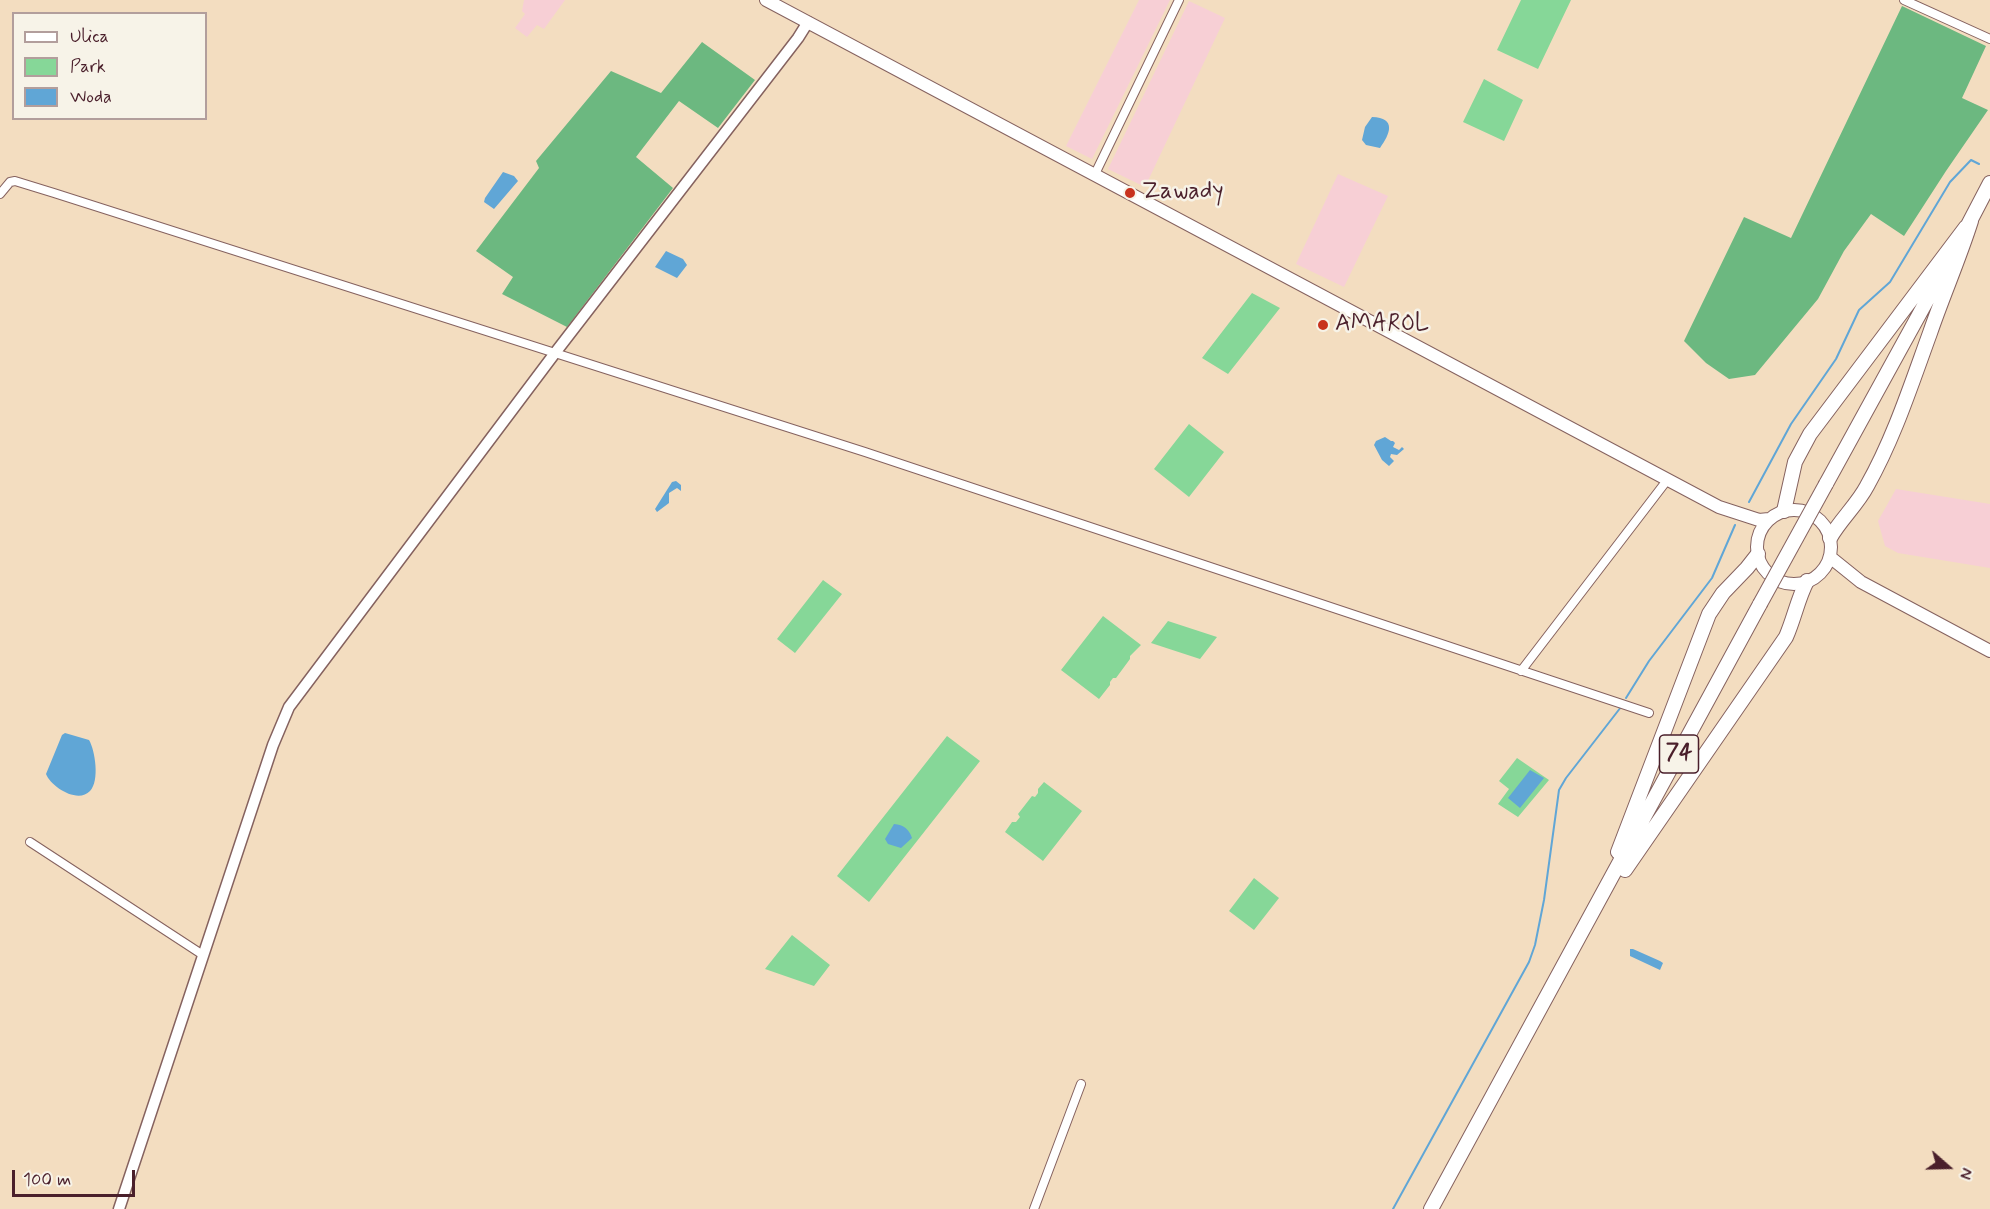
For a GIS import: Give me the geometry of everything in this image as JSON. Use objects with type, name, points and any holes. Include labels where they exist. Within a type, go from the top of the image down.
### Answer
[{"type":"main road","points":[[766,0],[1719,507],[1752,531],[1760,562],[1772,577],[1789,583],[1807,581],[1821,572],[1830,557],[1830,538],[1826,527],[1813,515],[1796,510],[1784,511],[1769,519],[1759,520],[1719,507]]},
{"type":"main road","name":"74","points":[[1431,1209],[1990,183]]},
{"type":"main road","points":[[1784,511],[1795,462],[1810,434],[1971,221]]},
{"type":"main road","points":[[1830,538],[1855,506],[1879,462],[1903,407],[1961,254],[1971,221]]},
{"type":"main road","points":[[1598,904],[1709,614],[1723,592],[1747,568],[1757,547],[1761,529],[1769,519]]},
{"type":"main road","points":[[1830,557],[1861,582],[1990,651]]},
{"type":"main road","points":[[1821,572],[1861,582]]},
{"type":"main road","points":[[1598,904],[1622,874],[1786,637],[1807,581]]},
{"type":"street","points":[[1095,174],[1179,0]]},
{"type":"street","points":[[1904,0],[1990,39]]},
{"type":"street","points":[[119,1209],[278,730],[289,707],[808,22]]},
{"type":"street","points":[[0,194],[10,182],[15,181],[1130,538],[1648,713]]},
{"type":"street","points":[[1521,671],[1668,479]]},
{"type":"street","points":[[30,842],[203,956]]},
{"type":"street","points":[[1034,1209],[1081,1084]]},
{"type":"shaded area","points":[[524,0],[565,0],[544,29],[537,25],[527,37],[515,28],[525,14],[522,11]]},
{"type":"shaded area","points":[[1139,0],[1170,0],[1092,159],[1066,146]]},
{"type":"shaded area","points":[[1189,1],[1225,18],[1145,187],[1108,169]]},
{"type":"shaded area","points":[[1338,174],[1388,196],[1344,287],[1296,264]]},
{"type":"shaded area","points":[[1896,489],[1990,504],[1990,568],[1898,553],[1885,546],[1878,521]]},
{"type":"green space","points":[[1521,0],[1571,0],[1538,69],[1497,50]]},
{"type":"green space","points":[[1902,6],[1986,46],[1962,98],[1988,110],[1904,236],[1871,214],[1844,251],[1818,299],[1755,375],[1729,379],[1706,363],[1684,341],[1744,217],[1791,238]]},
{"type":"green space","points":[[702,42],[755,80],[718,128],[679,101],[636,157],[673,188],[567,327],[502,294],[513,277],[476,251],[539,168],[536,161],[611,71],[661,93]]},
{"type":"green space","points":[[1484,79],[1523,100],[1504,141],[1463,122]]},
{"type":"green space","points":[[1252,293],[1280,308],[1228,374],[1202,358]]},
{"type":"green space","points":[[1189,424],[1224,452],[1189,497],[1154,469]]},
{"type":"green space","points":[[823,580],[842,594],[795,653],[777,639]]},
{"type":"green space","points":[[1103,616],[1141,645],[1130,656],[1099,699],[1061,670]]},
{"type":"green space","points":[[1168,621],[1217,637],[1200,659],[1151,643]]},
{"type":"green space","points":[[947,736],[980,761],[869,902],[837,876]]},
{"type":"green space","points":[[1517,758],[1549,780],[1518,817],[1498,804],[1509,789],[1499,781]]},
{"type":"green space","points":[[1044,782],[1082,811],[1043,861],[1005,832],[1012,822],[1016,822],[1020,817],[1018,814],[1032,796],[1035,797]]},
{"type":"green space","points":[[1254,878],[1279,898],[1254,930],[1229,911]]},
{"type":"green space","points":[[792,935],[830,965],[814,986],[765,969]]},
{"type":"water","points":[[1372,117],[1385,120],[1388,124],[1388,132],[1380,148],[1366,145],[1362,140],[1365,127]]},
{"type":"water","points":[[503,172],[514,176],[518,181],[494,209],[484,202]]},
{"type":"water","points":[[666,251],[683,259],[687,265],[677,278],[655,267]]},
{"type":"water","points":[[1385,437],[1395,443],[1393,447],[1399,450],[1402,447],[1404,449],[1397,455],[1391,454],[1390,457],[1394,461],[1389,466],[1382,460],[1374,445],[1376,441]]},
{"type":"water","points":[[676,481],[681,485],[681,491],[677,488],[669,493],[669,503],[657,512],[655,509],[672,482]]},
{"type":"water","points":[[65,733],[89,740],[91,745],[96,773],[93,786],[85,795],[72,795],[59,789],[46,774],[62,735]]},
{"type":"water","points":[[1530,770],[1544,778],[1520,808],[1508,798]]},
{"type":"water","points":[[894,824],[906,828],[912,838],[901,848],[888,844],[885,839]]},
{"type":"water","points":[[1630,949],[1663,963],[1660,970],[1630,956]]},
{"type":"waterway","points":[[1749,502],[1791,424],[1836,359],[1859,310],[1890,282],[1950,182],[1971,160],[1979,164]]},
{"type":"waterway","points":[[1626,698],[1649,661],[1712,578],[1735,525]]},
{"type":"waterway","points":[[1393,1209],[1529,962],[1535,945],[1544,900],[1559,790],[1621,707]]},
{"type":"place","name":"Zawady","points":[[1130,193]]},
{"type":"place","name":"AMAROL","points":[[1323,325]]}]
